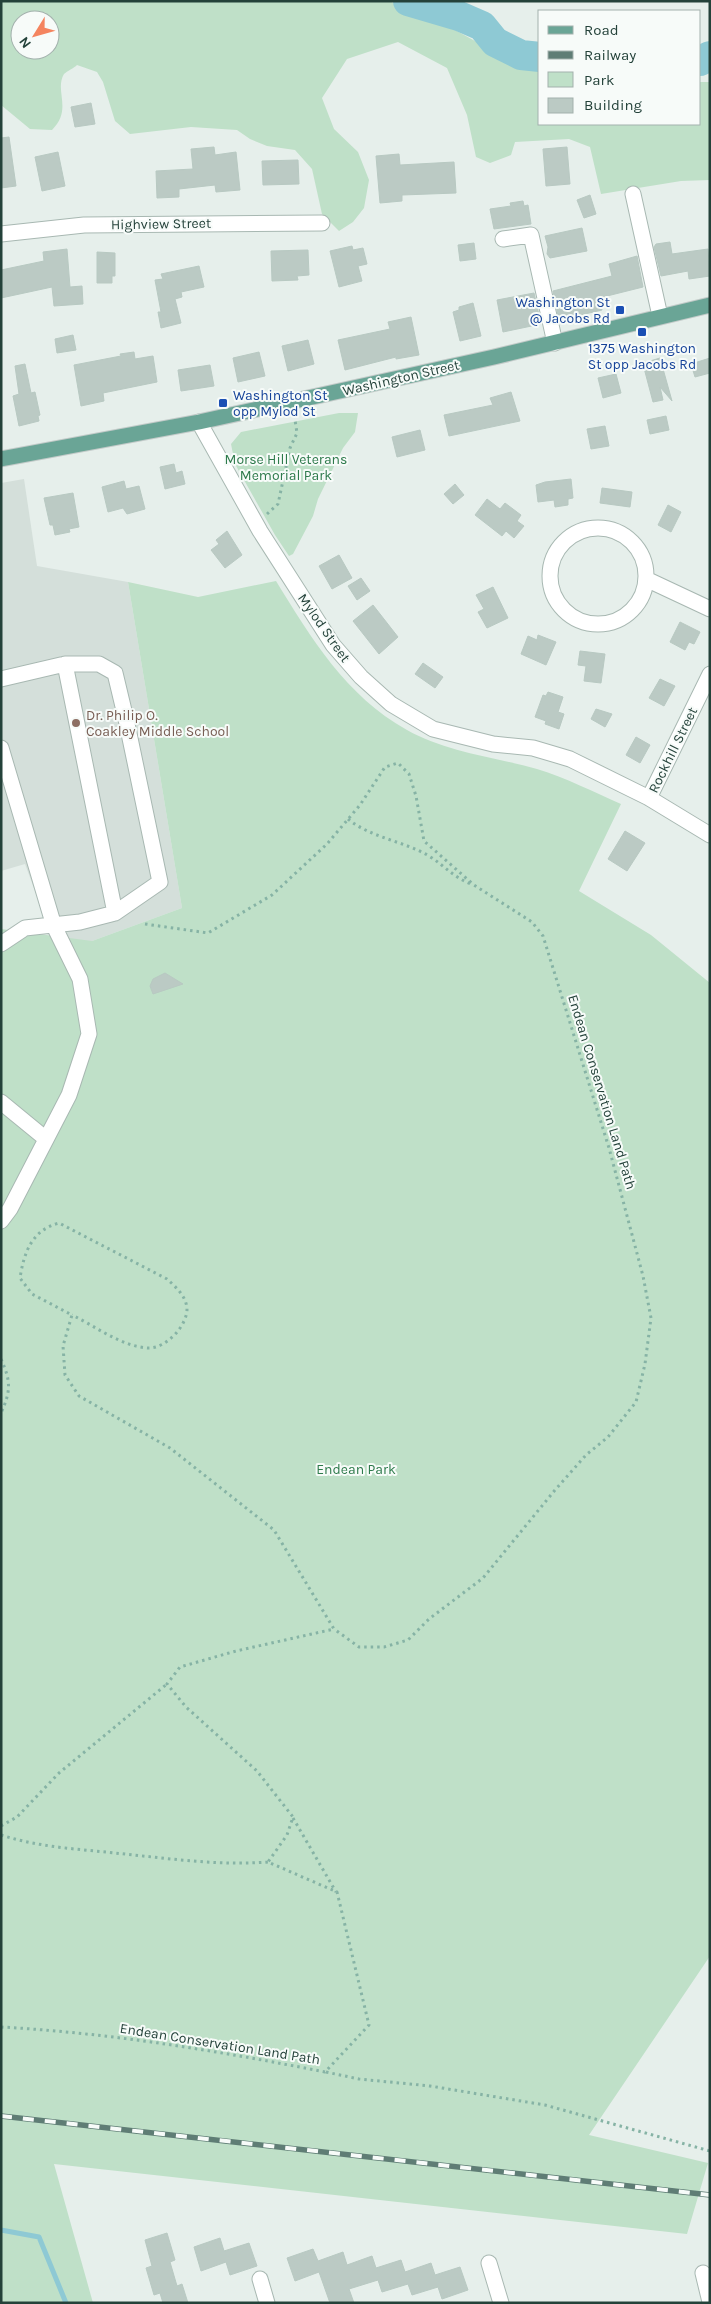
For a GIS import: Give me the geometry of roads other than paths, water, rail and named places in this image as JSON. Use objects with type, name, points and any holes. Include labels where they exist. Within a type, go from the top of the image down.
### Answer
[{"type":"main road","name":"Washington Street","points":[[1,459],[199,422],[555,343],[710,305]]},
{"type":"street","points":[[633,194],[660,316]]},
{"type":"street","name":"Highview Street","points":[[1,234],[84,226],[322,223]]},
{"type":"street","points":[[503,239],[531,235],[555,343]]},
{"type":"street","name":"Mylod Street","points":[[199,422],[260,531],[333,645],[361,677],[391,704],[433,730],[493,744],[533,748],[570,759],[649,798],[710,835]]},
{"type":"street","points":[[600,528],[609,529],[624,535],[637,547],[644,562],[646,579],[643,594],[635,607],[624,617],[610,623],[595,625],[580,621],[567,613],[556,602],[550,588],[549,572],[553,556],[562,542],[576,532],[600,528]]},
{"type":"street","points":[[646,579],[710,609]]},
{"type":"street","points":[[1,679],[65,664],[100,664],[114,673],[126,720],[160,882],[115,913],[80,922],[26,928],[1,944]]},
{"type":"street","points":[[65,664],[115,913]]},
{"type":"street","name":"Rockhill Street","points":[[649,798],[710,674]]},
{"type":"street","points":[[1,748],[54,926],[80,979],[89,1034],[69,1095],[10,1209],[1,1221]]},
{"type":"street","points":[[1,1102],[46,1139]]},
{"type":"street","points":[[489,2263],[501,2303]]},
{"type":"street","points":[[703,2273],[710,2302]]},
{"type":"street","points":[[260,2279],[267,2303]]},
{"type":"waterway","points":[[408,1],[459,16],[482,26],[495,42],[521,55],[538,57]]},
{"type":"waterway","points":[[701,60],[710,56]]},
{"type":"waterway","points":[[1,2230],[39,2237],[66,2303]]},
{"type":"railway","points":[[1,2116],[710,2195]]},
{"type":"place","name":"Washington St @ Jacobs Rd","points":[[620,310]]},
{"type":"place","name":"1375 Washington St opp Jacobs Rd","points":[[642,332]]},
{"type":"place","name":"Washington St opp Mylod St","points":[[223,403]]},
{"type":"place","name":"Dr. Philip O. Coakley Middle School","points":[[76,723]]},
{"type":"park label","name":"Morse Hill Veterans Memorial Park","points":[[286,468]]},
{"type":"park label","name":"Endean Park","points":[[356,1469]]}]
